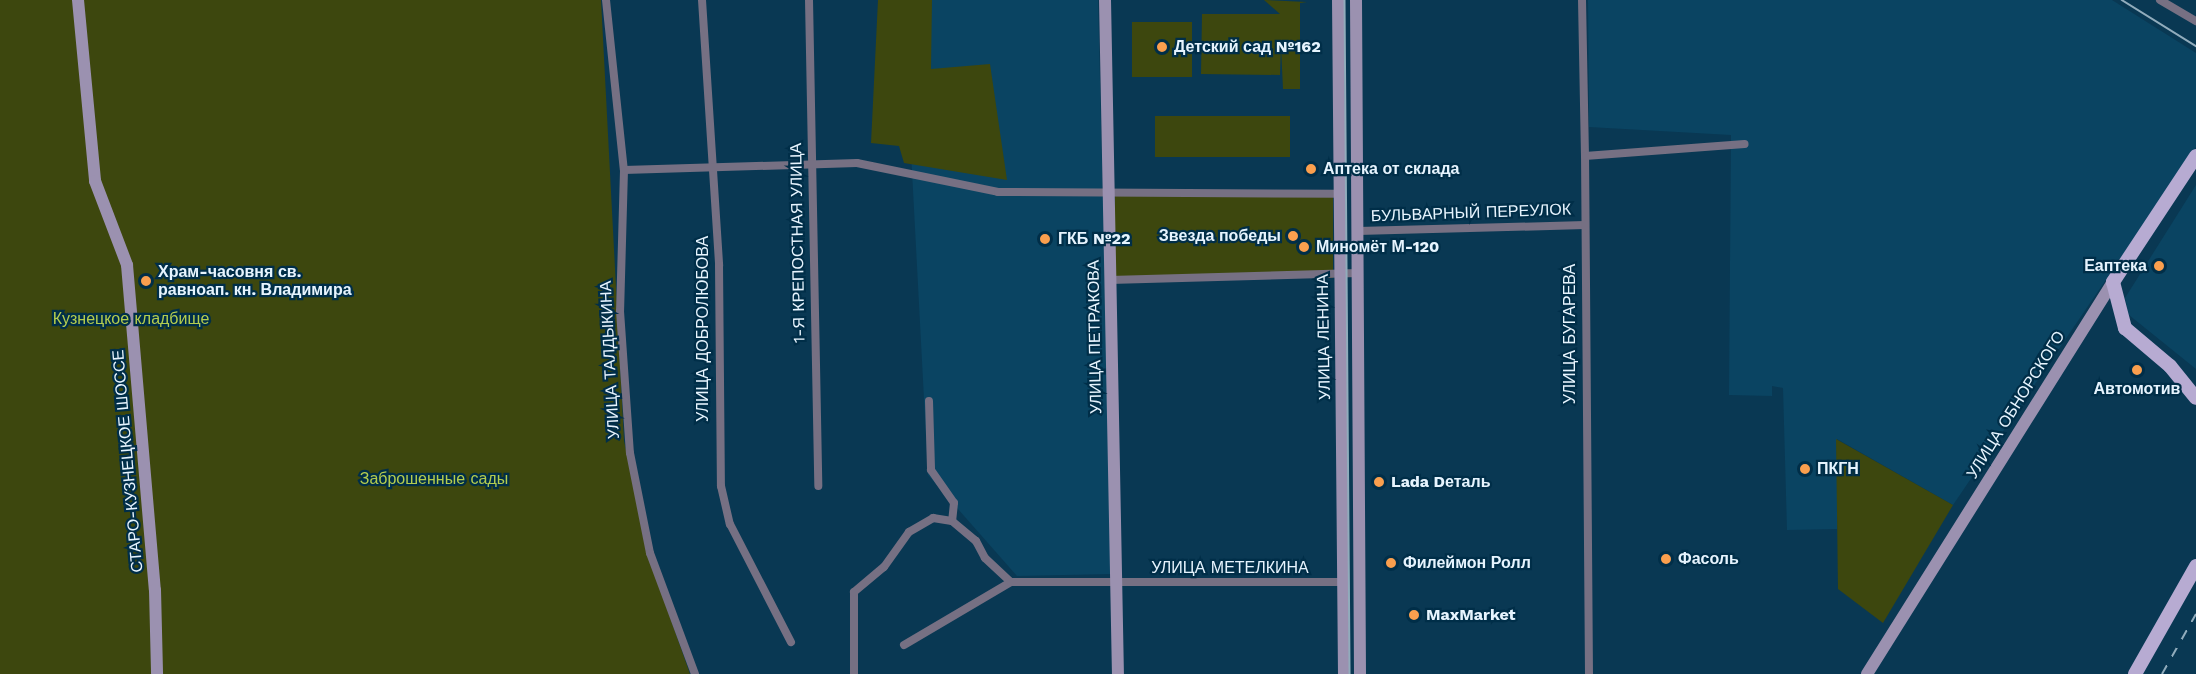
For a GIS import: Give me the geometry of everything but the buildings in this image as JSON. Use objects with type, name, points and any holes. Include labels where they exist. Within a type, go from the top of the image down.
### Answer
[{"type":"main road","name":"СТАРО-КУЗНЕЦКОЕ ШОССЕ","points":[[78,0],[95,181],[127,265],[155,590],[157,674]]},
{"type":"main road","name":"УЛИЦА ПЕТРАКОВА","points":[[1105,0],[1118,674]]},
{"type":"main road","name":"УЛИЦА ЛЕНИНА","points":[[1338,0],[1344,674]]},
{"type":"main road","name":"УЛИЦА ЛЕНИНА","points":[[1356,0],[1360,674]]},
{"type":"main road","name":"УЛИЦА ОБНОРСКОГО","points":[[1868,674],[2114,282],[2196,156]]},
{"type":"main road","points":[[2114,282],[2125,328],[2170,366],[2196,398]]},
{"type":"main road","points":[[2135,674],[2196,566]]},
{"type":"street","name":"УЛИЦА ТАЛДЫКИНА","points":[[606,0],[624,170],[620,311],[630,453],[650,553],[695,674]]},
{"type":"street","name":"УЛИЦА ДОБРОЛЮБОВА","points":[[702,0],[715,171],[721,486],[730,524],[791,642]]},
{"type":"street","name":"1-Я КРЕПОСТНАЯ УЛИЦА","points":[[808,0],[818,486]]},
{"type":"street","name":"УЛИЦА БУГАРЕВА","points":[[1582,0],[1589,674]]},
{"type":"street","points":[[2160,0],[2196,21]]},
{"type":"street","points":[[1585,156],[1745,144]]},
{"type":"street","points":[[624,170],[715,171],[857,163],[998,192],[1340,194]]},
{"type":"street","name":"БУЛЬВАРНЫЙ ПЕРЕУЛОК","points":[[1358,231],[1585,225]]},
{"type":"street","points":[[1110,280],[1358,273]]},
{"type":"street","points":[[929,401],[932,470],[954,503],[952,521]]},
{"type":"street","points":[[854,674],[854,592],[884,567],[909,532],[933,518],[952,521],[1011,582],[904,645]]},
{"type":"street","name":"УЛИЦА МЕТЕЛКИНА","points":[[1011,582],[1117,584],[1343,582]]},
{"type":"shaded area","points":[[903,0],[1098,0],[1112,574],[1017,576],[928,475]]},
{"type":"shaded area","points":[[1588,0],[2112,0],[2196,53],[2196,147],[1953,505],[1837,439],[1837,529],[1787,530],[1783,388],[1772,386],[1772,396],[1729,395],[1731,135],[1589,127]]},
{"type":"shaded area","points":[[2196,185],[2196,369],[2129,315],[2125,298]]},
{"type":"green space","name":"Заброшенные сады","points":[[0,0],[601,0],[624,441],[652,566],[690,674],[0,674]]},
{"type":"green space","points":[[878,0],[932,0],[931,69],[990,64],[1007,180],[904,163],[899,146],[871,143]]},
{"type":"green space","points":[[1264,0],[1307,2],[1300,3],[1300,89],[1283,89],[1281,47],[1280,75],[1201,74],[1202,14],[1280,14]]},
{"type":"green space","points":[[1132,22],[1192,22],[1192,77],[1132,77]]},
{"type":"green space","points":[[1155,116],[1290,116],[1290,157],[1155,157]]},
{"type":"green space","points":[[1115,195],[1333,195],[1333,278],[1115,278]]},
{"type":"green space","points":[[1836,439],[1953,505],[1883,623],[1838,589]]},
{"type":"tram line","points":[[1345,0],[1350,674]]},
{"type":"tram line","points":[[2122,0],[2196,46]]},
{"type":"railway","points":[[2162,674],[2196,614]]},
{"type":"place","name":"Детский сад №162","points":[[1162,47]]},
{"type":"place","name":"Аптека от склада","points":[[1311,169]]},
{"type":"place","name":"Звезда победы","points":[[1293,236]]},
{"type":"place","name":"ГКБ №22","points":[[1045,239]]},
{"type":"place","name":"Миномёт М-120","points":[[1304,247]]},
{"type":"place","name":"Еаптека","points":[[2159,266]]},
{"type":"place","name":"Храм-часовня св. равноап. кн. Владимира","points":[[146,281]]},
{"type":"place","name":"Автомотив","points":[[2137,370]]},
{"type":"place","name":"ПКГН","points":[[1805,469]]},
{"type":"place","name":"Lada Dеталь","points":[[1379,482]]},
{"type":"place","name":"Фасоль","points":[[1666,559]]},
{"type":"place","name":"Филеймон Ролл","points":[[1391,563]]},
{"type":"place","name":"MaxMarket","points":[[1414,615]]},
{"type":"park label","name":"Кузнецкое кладбище","points":[[131,319]]}]
